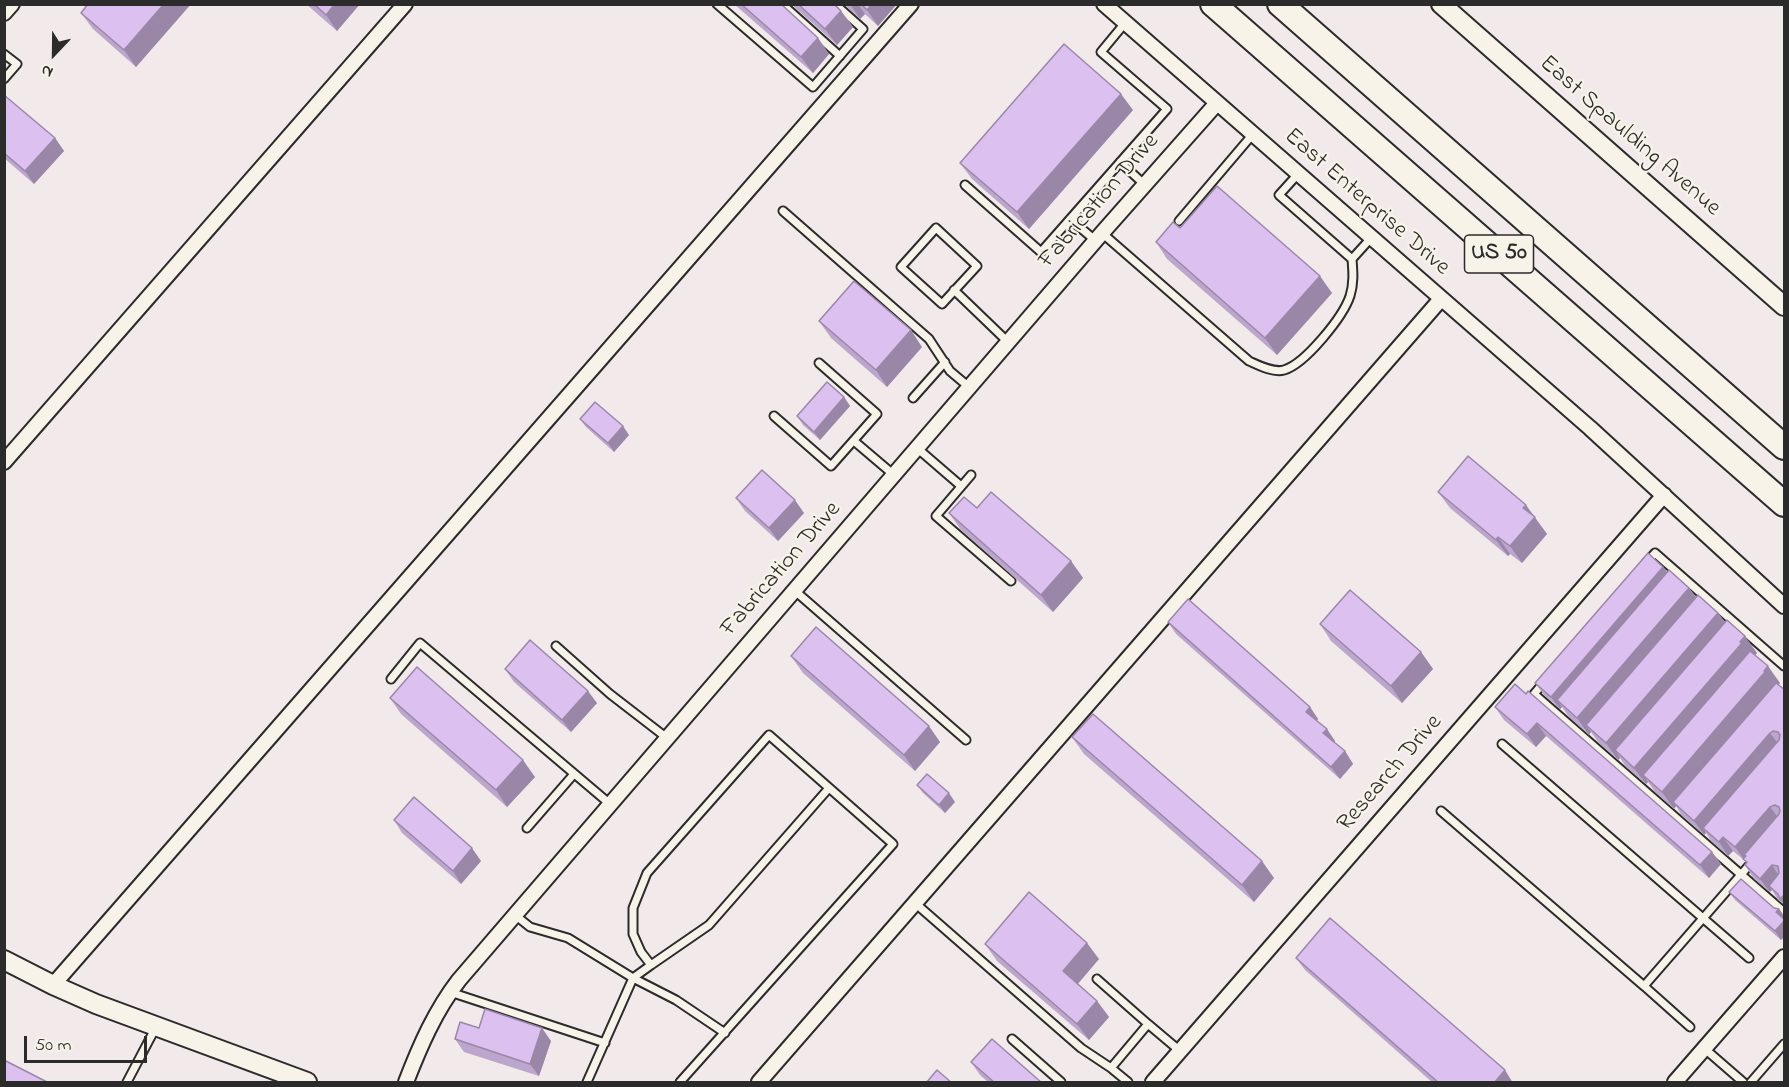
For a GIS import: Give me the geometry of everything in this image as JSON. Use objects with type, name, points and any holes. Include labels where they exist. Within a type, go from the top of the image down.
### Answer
[{"type":"highway","name":"US 50","points":[[1213,4],[1785,504]]},
{"type":"highway","name":"US 50","points":[[1280,4],[1785,447]]},
{"type":"street","points":[[4,13],[12,4]]},
{"type":"street","points":[[4,462],[405,4]]},
{"type":"street","name":"East Enterprise Drive","points":[[1104,4],[1664,495],[1785,606]]},
{"type":"street","name":"East Spaulding Avenue","points":[[1441,4],[1785,306]]},
{"type":"street","points":[[53,986],[908,5]]},
{"type":"street","name":"Fabrication Drive","points":[[406,1083],[426,1035],[450,992],[969,387],[1217,104]]},
{"type":"street","points":[[759,1083],[1441,298]]},
{"type":"street","name":"Research Drive","points":[[1153,1083],[1664,495]]},
{"type":"street","points":[[1675,1083],[1785,957]]},
{"type":"street","points":[[4,960],[53,986],[96,1004],[307,1083]]},
{"type":"lane","points":[[717,4],[813,87],[863,29],[835,4]]},
{"type":"lane","points":[[782,4],[840,56]]},
{"type":"lane","points":[[965,185],[1041,252],[1167,109],[1101,52],[1125,23]]},
{"type":"lane","points":[[4,54],[17,64],[4,79]]},
{"type":"lane","points":[[1179,221],[1253,134]]},
{"type":"lane","points":[[1120,162],[1145,185]]},
{"type":"lane","points":[[1070,219],[1099,237],[1249,361],[1264,368],[1282,370],[1305,358],[1341,315],[1350,296],[1354,275],[1352,259],[1279,195],[1298,174]]},
{"type":"lane","points":[[783,211],[929,339],[950,371],[969,387]]},
{"type":"lane","points":[[936,228],[977,266],[954,290],[942,304],[901,267],[936,228]]},
{"type":"lane","points":[[1352,259],[1371,238]]},
{"type":"lane","points":[[954,290],[1008,342]]},
{"type":"lane","points":[[913,398],[945,362]]},
{"type":"lane","points":[[774,416],[831,466],[877,414],[819,363]]},
{"type":"lane","points":[[854,441],[894,475]]},
{"type":"lane","points":[[917,448],[961,486]]},
{"type":"lane","points":[[971,475],[936,516],[1011,581]]},
{"type":"lane","points":[[1640,570],[1655,553],[1785,666]]},
{"type":"lane","points":[[1675,586],[1682,577]]},
{"type":"lane","points":[[794,590],[966,740]]},
{"type":"lane","points":[[1704,611],[1711,602]]},
{"type":"lane","points":[[1732,636],[1740,627]]},
{"type":"lane","points":[[391,679],[420,643],[610,804]]},
{"type":"lane","points":[[556,646],[610,694],[667,738]]},
{"type":"lane","points":[[1760,660],[1768,651]]},
{"type":"lane","points":[[1549,676],[1534,694],[1785,912]]},
{"type":"lane","points":[[1561,717],[1569,708]]},
{"type":"lane","points":[[1590,742],[1598,733]]},
{"type":"lane","points":[[651,965],[641,952],[633,934],[633,908],[647,873],[769,735],[893,844],[680,1083]]},
{"type":"lane","points":[[1502,744],[1749,958]]},
{"type":"lane","points":[[1619,767],[1627,759]]},
{"type":"lane","points":[[527,828],[574,774]]},
{"type":"lane","points":[[1647,792],[1654,783]]},
{"type":"lane","points":[[587,1083],[633,978],[709,925],[829,788]]},
{"type":"lane","points":[[1675,816],[1683,808]]},
{"type":"lane","points":[[1441,811],[1690,1027]]},
{"type":"lane","points":[[1705,842],[1712,834]]},
{"type":"lane","points":[[1644,986],[1756,857]]},
{"type":"lane","points":[[1771,900],[1778,892]]},
{"type":"lane","points":[[915,903],[1081,1048],[1111,1068],[1128,1083]]},
{"type":"lane","points":[[515,915],[530,927],[568,938],[633,978],[676,1000],[724,1033]]},
{"type":"lane","points":[[1097,979],[1180,1051]]},
{"type":"lane","points":[[450,992],[605,1043]]},
{"type":"lane","points":[[1111,1068],[1148,1024]]},
{"type":"lane","points":[[127,1083],[156,1027]]},
{"type":"lane","points":[[1012,1039],[1061,1083]]},
{"type":"lane","points":[[1751,1083],[1785,1044]]},
{"type":"lane","points":[[1705,1049],[1743,1083]]},
{"type":"building","points":[[88,4],[164,4],[124,50],[81,13]]},
{"type":"building","points":[[314,4],[335,4],[326,15]]},
{"type":"building","points":[[741,4],[781,4],[818,38],[801,57]]},
{"type":"building","points":[[798,4],[834,4],[841,11],[825,29]]},
{"type":"building","points":[[861,4],[872,4],[867,10]]},
{"type":"building","points":[[1064,44],[1121,94],[1017,212],[960,163]]},
{"type":"building","points":[[4,95],[55,138],[25,171],[4,153]]},
{"type":"building","points":[[1217,186],[1320,276],[1265,338],[1156,242],[1173,222],[1180,228]]},
{"type":"building","points":[[854,281],[911,330],[876,370],[819,321]]},
{"type":"building","points":[[827,382],[844,397],[814,432],[797,416]]},
{"type":"building","points":[[595,402],[623,426],[608,443],[580,419]]},
{"type":"building","points":[[1468,456],[1526,505],[1523,508],[1535,517],[1510,546],[1498,537],[1496,540],[1438,492]]},
{"type":"building","points":[[762,470],[795,500],[769,528],[736,498]]},
{"type":"building","points":[[991,492],[1071,561],[1041,595],[949,513],[964,497],[977,508]]},
{"type":"building","points":[[1648,553],[1663,567],[1551,697],[1535,683]]},
{"type":"building","points":[[1669,570],[1689,588],[1577,718],[1557,700]]},
{"type":"building","points":[[1350,590],[1421,652],[1391,686],[1320,624]]},
{"type":"building","points":[[1698,595],[1718,613],[1606,743],[1586,725]]},
{"type":"building","points":[[1188,599],[1310,707],[1306,712],[1327,729],[1323,733],[1345,751],[1331,767],[1168,622]]},
{"type":"building","points":[[1727,620],[1745,636],[1740,642],[1742,643],[1634,768],[1615,750]]},
{"type":"building","points":[[816,627],[929,726],[904,755],[791,656]]},
{"type":"building","points":[[530,640],[588,691],[562,720],[505,669]]},
{"type":"building","points":[[1750,651],[1768,666],[1765,672],[1662,792],[1643,775]]},
{"type":"building","points":[[417,667],[523,760],[496,790],[390,698]]},
{"type":"building","points":[[1776,683],[1785,690],[1785,894],[1780,899],[1769,886],[1779,873],[1778,866],[1772,865],[1760,879],[1745,865],[1747,862],[1743,859],[1779,814],[1779,807],[1775,805],[1770,807],[1735,847],[1723,837],[1719,842],[1703,828],[1779,740],[1778,732],[1770,733],[1694,821],[1673,802]]},
{"type":"building","points":[[1515,684],[1526,694],[1528,691],[1712,852],[1700,865],[1537,723],[1527,734],[1495,707]]},
{"type":"building","points":[[1093,714],[1262,861],[1242,885],[1072,737]]},
{"type":"building","points":[[927,774],[949,793],[939,805],[917,785]]},
{"type":"building","points":[[414,797],[472,848],[453,871],[394,820]]},
{"type":"building","points":[[1741,879],[1774,908],[1779,909],[1776,912],[1785,920],[1775,931],[1729,892]]},
{"type":"building","points":[[1029,892],[1087,943],[1063,971],[1097,1001],[1077,1024],[985,944]]},
{"type":"building","points":[[1330,918],[1505,1070],[1494,1083],[1439,1083],[1296,958]]},
{"type":"building","points":[[485,1009],[542,1028],[530,1064],[455,1039],[460,1022],[479,1028]]},
{"type":"building","points":[[992,1039],[1042,1083],[995,1083],[971,1062]]},
{"type":"building","points":[[4,1060],[49,1083],[4,1083]]},
{"type":"building","points":[[937,1070],[952,1083],[926,1083]]}]
